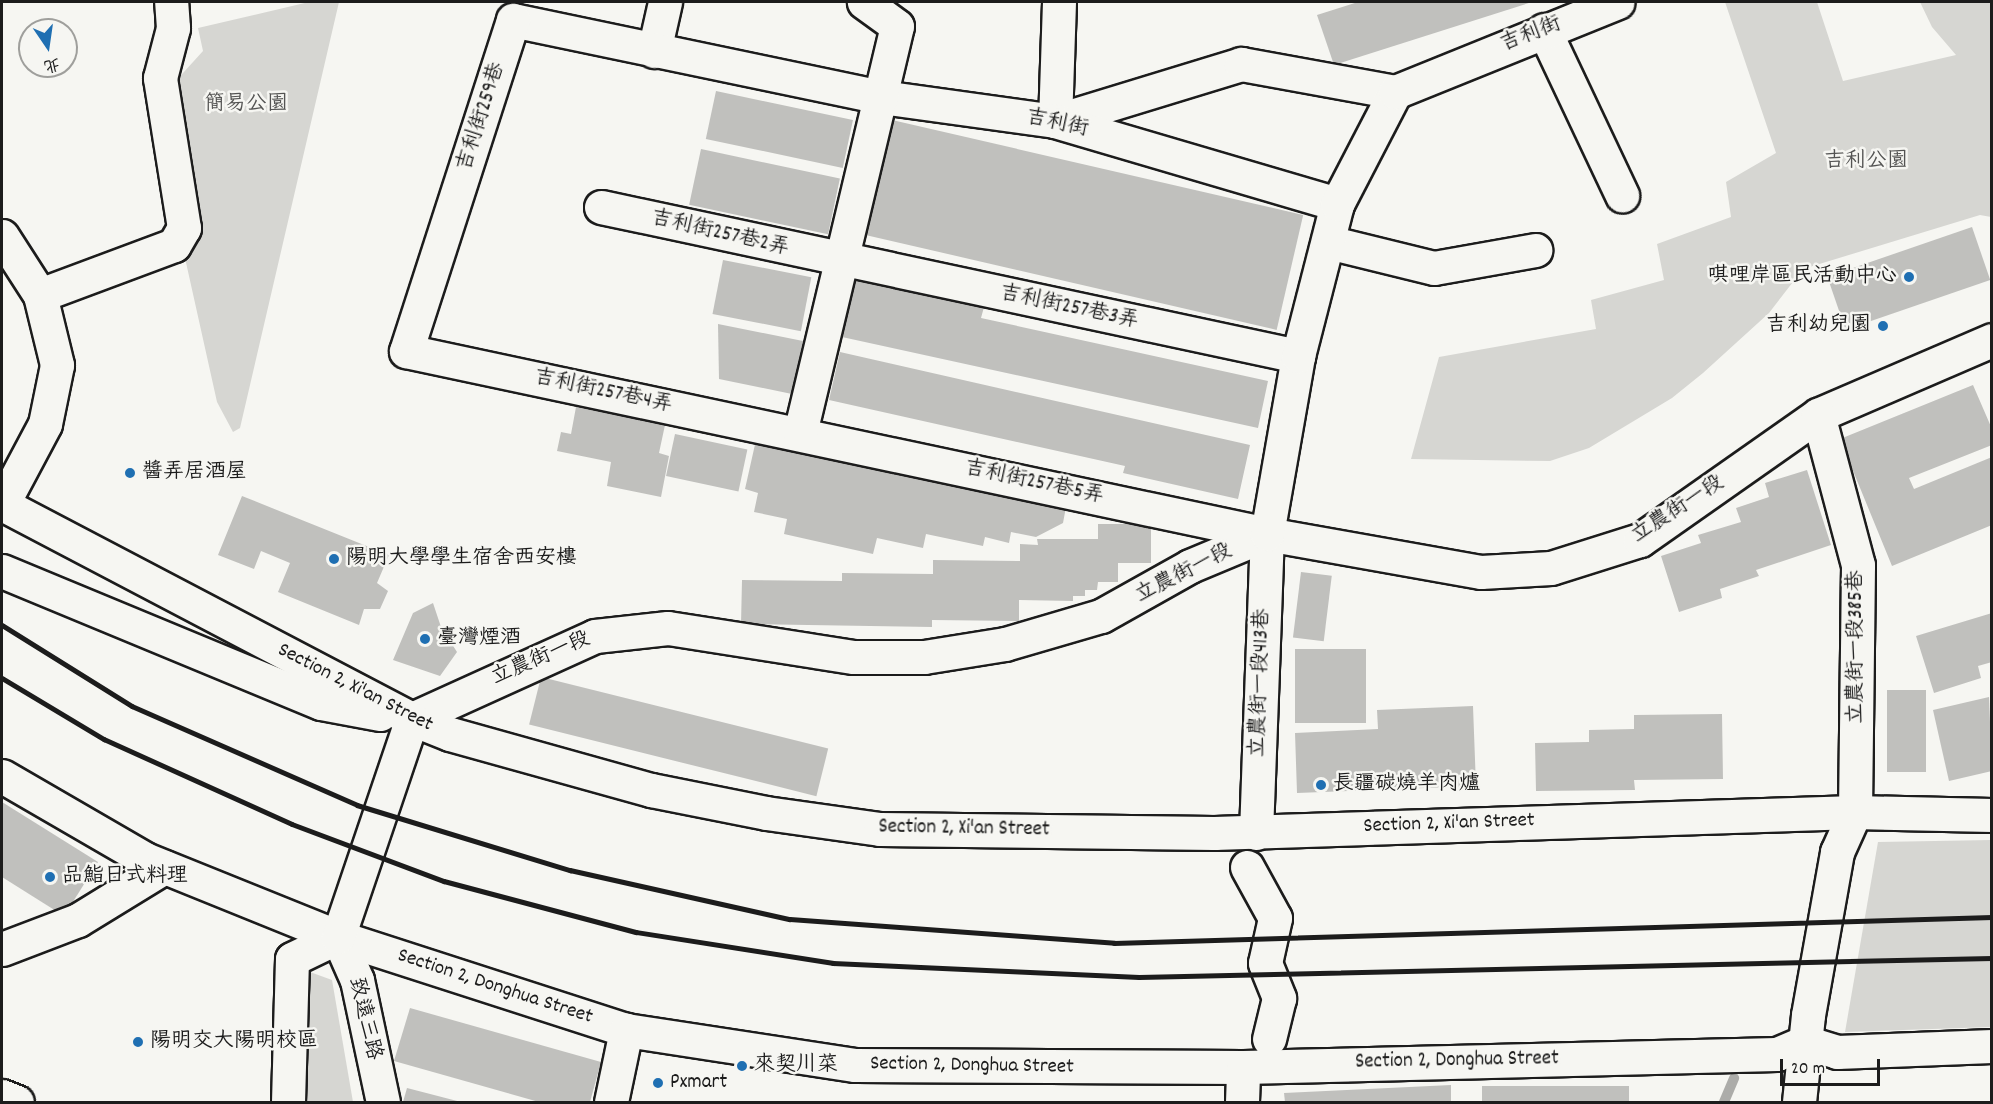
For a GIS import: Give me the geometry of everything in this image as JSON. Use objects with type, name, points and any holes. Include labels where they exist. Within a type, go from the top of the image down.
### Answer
[{"type":"street","points":[[39,295],[174,245],[184,228],[160,78],[173,28],[171,2]]},
{"type":"street","points":[[654,51],[664,2]]},
{"type":"street","points":[[800,433],[897,26],[864,2]]},
{"type":"street","points":[[1059,2],[1054,121],[1242,64],[1395,92],[1337,204],[1298,356],[1267,534]]},
{"type":"street","name":"吉利街","points":[[1395,92],[1615,2]]},
{"type":"street","name":"吉利街259巷","points":[[406,351],[513,20],[881,97]]},
{"type":"street","points":[[1544,30],[1622,195]]},
{"type":"street","name":"吉利街","points":[[881,97],[1054,121],[1337,204]]},
{"type":"street","name":"吉利街257巷2弄","points":[[601,207],[840,261]]},
{"type":"street","points":[[2,236],[39,295],[57,365],[45,424],[2,505]]},
{"type":"street","points":[[1328,242],[1434,268],[1535,250]]},
{"type":"street","name":"吉利街257巷3弄","points":[[840,261],[1298,356]]},
{"type":"street","name":"立農街一段","points":[[412,719],[595,636],[668,628],[854,657],[924,657],[1005,644],[1101,616],[1190,566],[1267,534],[1481,572],[1551,568],[1640,540],[1818,415],[1990,346]]},
{"type":"street","name":"吉利街257巷4弄","points":[[406,351],[800,433]]},
{"type":"street","name":"立農街一段385巷","points":[[1818,415],[1858,565],[1855,812]]},
{"type":"street","name":"吉利街257巷5弄","points":[[800,433],[1267,534]]},
{"type":"street","name":"Section 2, Xi'an Street","points":[[2,505],[412,719],[450,734],[651,790],[766,813],[880,829],[1256,832],[1855,812],[1992,815]]},
{"type":"street","name":"立農街一段413巷","points":[[1256,832],[1267,534]]},
{"type":"street","points":[[2,571],[321,703],[412,719],[339,937],[292,959],[288,1102]]},
{"type":"street","name":"Section 2, Donghua Street","points":[[2,776],[164,867],[339,937],[626,1030],[855,1065],[1243,1067],[1777,1054],[1805,1041]]},
{"type":"street","points":[[1798,1102],[1805,1041],[1838,852],[1855,812]]},
{"type":"street","points":[[2,949],[78,920],[164,867]]},
{"type":"street","points":[[1247,867],[1275,918],[1265,963],[1279,998],[1269,1039]]},
{"type":"street","name":"致遠三路","points":[[339,937],[357,980],[383,1102]]},
{"type":"street","points":[[611,1102],[626,1030]]},
{"type":"street","points":[[1805,1041],[1837,1052],[1992,1046]]},
{"type":"street","points":[[1242,1102],[1243,1067]]},
{"type":"street","points":[[2,1096],[17,1102]]},
{"type":"green space","name":"簡易公園","points":[[309,2],[339,2],[240,428],[233,432],[217,402],[183,249],[173,84],[203,51],[198,28]]},
{"type":"green space","name":"吉利公園","points":[[1725,2],[1817,2],[1843,81],[1956,55],[1932,27],[1920,2],[1991,2],[1991,217],[1980,215],[1803,269],[1769,313],[1703,373],[1672,398],[1589,448],[1550,461],[1411,459],[1439,357],[1596,329],[1591,300],[1664,280],[1657,244],[1731,217],[1726,182],[1776,153]]},
{"type":"green space","points":[[1991,840],[1991,1027],[1845,1032],[1878,842]]},
{"type":"green space","points":[[310,972],[332,980],[353,1102],[305,1102]]},
{"type":"building","points":[[1358,2],[1532,2],[1334,65],[1317,15]]},
{"type":"building","points":[[716,91],[853,120],[843,168],[706,139]]},
{"type":"building","points":[[892,120],[1303,215],[1277,330],[865,235]]},
{"type":"building","points":[[701,149],[840,179],[828,234],[689,205]]},
{"type":"building","name":"唭哩岸區民活動中心","points":[[1972,227],[1990,280],[1846,330],[1827,277]]},
{"type":"building","points":[[723,260],[811,277],[801,331],[713,314]]},
{"type":"building","points":[[855,279],[984,307],[981,318],[1268,381],[1258,428],[842,337]]},
{"type":"building","points":[[718,324],[803,341],[792,394],[719,379]]},
{"type":"building","points":[[840,352],[1250,445],[1238,499],[1123,473],[1125,466],[829,400]]},
{"type":"building","points":[[1973,385],[1992,429],[1992,445],[1909,478],[1914,489],[1992,457],[1992,525],[1892,566],[1840,439]]},
{"type":"building","points":[[576,407],[665,425],[659,453],[669,456],[661,497],[607,486],[611,462],[557,451],[561,432],[571,434]]},
{"type":"building","points":[[675,434],[747,449],[738,491],[666,476]]},
{"type":"building","points":[[756,440],[1066,507],[1063,523],[1036,537],[1011,532],[1009,543],[985,537],[983,546],[926,534],[923,548],[877,538],[873,554],[784,534],[787,519],[754,512],[758,493],[745,489]]},
{"type":"building","points":[[1807,470],[1831,545],[1756,570],[1759,576],[1720,589],[1722,598],[1679,612],[1661,556],[1701,543],[1698,535],[1741,522],[1736,508],[1769,497],[1765,483]]},
{"type":"building","name":"陽明大學學生宿舍西安樓","points":[[242,496],[389,555],[377,583],[388,591],[380,609],[364,609],[359,625],[278,592],[290,563],[261,551],[254,569],[218,555]]},
{"type":"building","points":[[1098,524],[1151,524],[1151,563],[1118,563],[1118,582],[1098,582],[1097,590],[1085,590],[1085,596],[1073,596],[1073,601],[1019,600],[1019,621],[932,620],[932,627],[741,624],[742,580],[842,581],[842,573],[933,574],[933,560],[1020,561],[1020,544],[1038,545],[1037,539],[1098,539]]},
{"type":"building","points":[[1301,572],[1332,576],[1324,641],[1293,638]]},
{"type":"building","name":"臺灣煙酒","points":[[433,603],[441,627],[457,652],[440,676],[393,660],[413,613]]},
{"type":"building","points":[[1992,613],[1992,662],[1978,666],[1981,678],[1934,693],[1916,636]]},
{"type":"building","points":[[1295,649],[1366,649],[1366,723],[1295,723]]},
{"type":"building","points":[[541,677],[828,749],[816,796],[529,725]]},
{"type":"building","points":[[1887,690],[1926,690],[1926,772],[1887,772]]},
{"type":"building","points":[[1989,697],[1992,771],[1949,781],[1933,710]]},
{"type":"building","points":[[1473,706],[1476,786],[1297,793],[1295,733],[1378,729],[1377,710]]},
{"type":"building","points":[[1722,714],[1723,779],[1634,780],[1635,790],[1536,791],[1535,743],[1589,742],[1589,730],[1634,729],[1634,715]]},
{"type":"building","points":[[2,802],[98,862],[64,916],[2,877]]},
{"type":"building","points":[[410,1008],[601,1062],[590,1102],[539,1102],[394,1061]]},
{"type":"building","points":[[1451,1085],[1451,1102],[1285,1102],[1284,1093]]},
{"type":"building","points":[[1482,1086],[1629,1086],[1629,1102],[1482,1102]]},
{"type":"building","points":[[407,1088],[461,1102],[403,1102]]},
{"type":"waterway","points":[[1724,1102],[1734,1078]]},
{"type":"railway","points":[[2,625],[132,706],[357,805],[570,870],[790,919],[1114,943],[1992,917]]},
{"type":"railway","points":[[2,678],[104,739],[292,824],[444,881],[636,932],[833,963],[1139,977],[1992,958]]},
{"type":"place","name":"唭哩岸區民活動中心","points":[[1909,277]]},
{"type":"place","name":"吉利幼兒園","points":[[1883,326]]},
{"type":"place","name":"醬弄居酒屋","points":[[130,473]]},
{"type":"place","name":"陽明大學學生宿舍西安樓","points":[[334,559]]},
{"type":"place","name":"臺灣煙酒","points":[[425,639]]},
{"type":"place","name":"長疆碳燒羊肉爐","points":[[1321,785]]},
{"type":"place","name":"品鮨日式料理","points":[[50,877]]},
{"type":"place","name":"陽明交大陽明校區","points":[[138,1042]]},
{"type":"place","name":"來契川菜","points":[[742,1066]]},
{"type":"place","name":"Pxmart","points":[[658,1083]]}]
